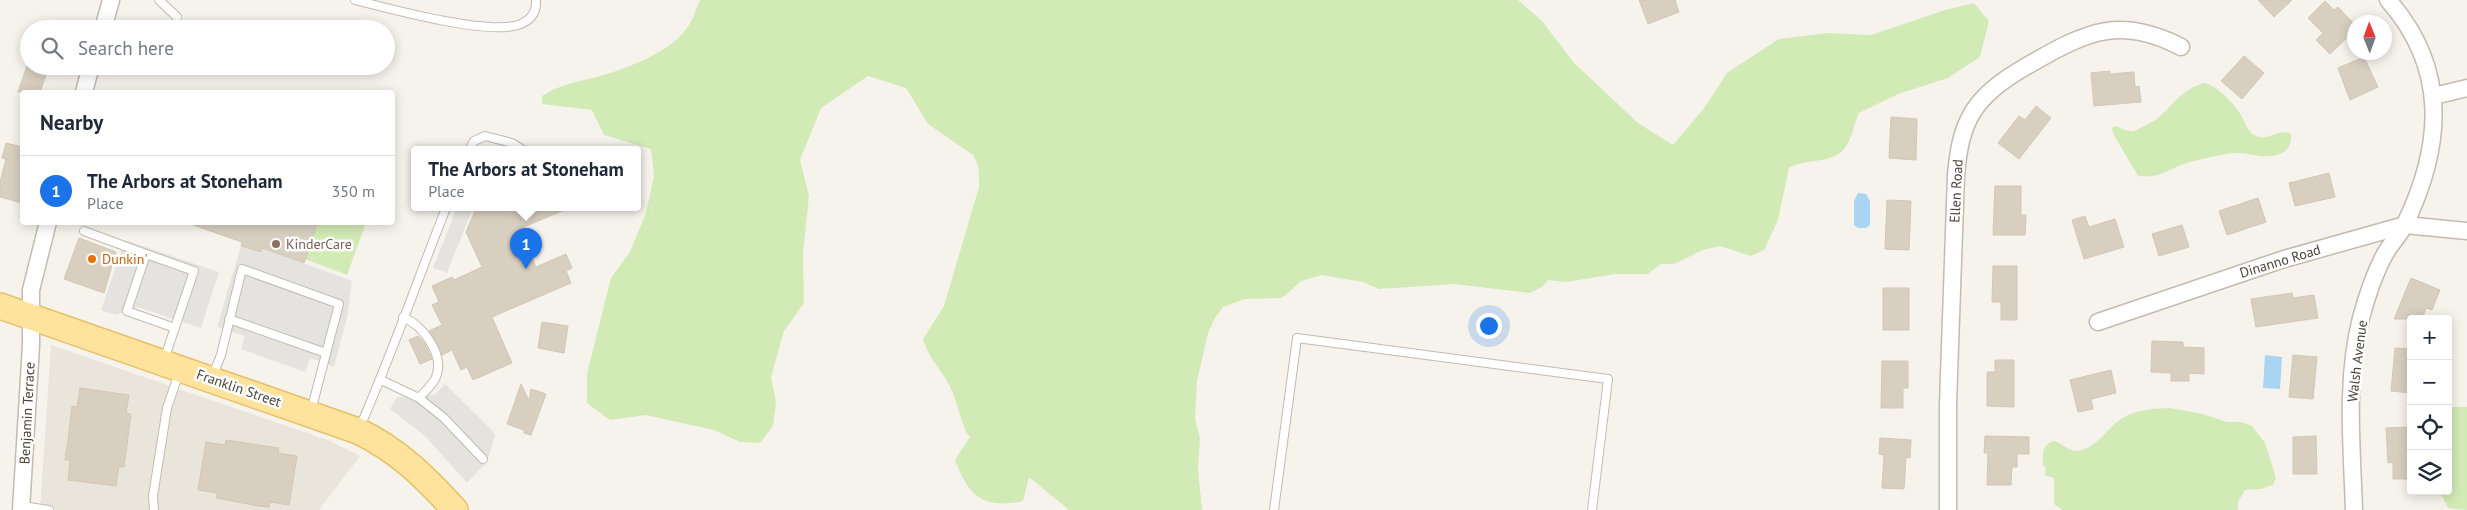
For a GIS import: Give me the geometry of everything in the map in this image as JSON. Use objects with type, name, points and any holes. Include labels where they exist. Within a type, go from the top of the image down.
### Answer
[{"type":"main road","name":"Franklin Street","points":[[0,306],[358,431],[386,446],[412,465],[455,510]]},
{"type":"street","points":[[106,20],[112,0]]},
{"type":"street","name":"Walsh Avenue","points":[[2354,510],[2351,399],[2358,335],[2365,303],[2378,266],[2388,248],[2405,225],[2426,166],[2434,124],[2432,80],[2417,41],[2388,0]]},
{"type":"street","name":"Ellen Road","points":[[1948,510],[1948,413],[1956,175],[1960,140],[1974,109],[1998,85],[2063,45],[2088,34],[2113,30],[2138,31],[2161,37],[2181,47]]},
{"type":"street","points":[[85,90],[89,75]]},
{"type":"street","points":[[2434,96],[2467,88]]},
{"type":"street","name":"Benjamin Terrace","points":[[22,508],[30,364],[32,281],[47,225]]},
{"type":"street","name":"Dinanno Road","points":[[2098,322],[2275,262],[2405,225],[2467,231]]},
{"type":"lane","points":[[159,0],[177,16]]},
{"type":"lane","points":[[355,0],[408,13],[475,25],[507,27],[517,25],[532,17],[536,9],[536,0]]},
{"type":"lane","points":[[471,146],[474,141],[483,136],[516,146]]},
{"type":"lane","points":[[358,431],[381,380],[403,317],[445,211]]},
{"type":"lane","points":[[84,231],[194,271],[175,328],[168,408],[153,496],[154,510]]},
{"type":"lane","points":[[146,254],[127,311],[175,328]]},
{"type":"lane","points":[[212,379],[221,355],[242,270],[339,304],[310,413]]},
{"type":"lane","points":[[403,317],[415,324],[427,335],[437,361],[436,376],[419,398]]},
{"type":"lane","points":[[229,320],[326,353]]},
{"type":"lane","points":[[1274,510],[1298,338],[1608,379],[1592,510]]},
{"type":"lane","points":[[381,380],[419,398],[444,418],[483,459]]},
{"type":"lane","points":[[22,508],[49,510]]},
{"type":"shaded area","points":[[456,211],[472,211],[447,273],[433,268]]},
{"type":"shaded area","points":[[125,240],[219,272],[201,328],[138,307],[116,315],[101,310]]},
{"type":"shaded area","points":[[241,246],[261,252],[262,248],[352,281],[347,317],[334,367],[310,358],[305,372],[241,349],[245,336],[217,327]]},
{"type":"shaded area","points":[[51,345],[330,441],[360,456],[319,510],[40,510]]},
{"type":"shaded area","points":[[445,384],[493,431],[495,436],[487,462],[467,483],[425,436],[390,409],[397,397],[435,395]]},
{"type":"green space","points":[[700,0],[1518,0],[1542,21],[1574,63],[1638,123],[1673,145],[1705,107],[1727,73],[1779,39],[1828,33],[1871,35],[1945,10],[1974,3],[1989,21],[1980,57],[1948,78],[1898,94],[1859,113],[1848,143],[1843,150],[1829,158],[1797,164],[1789,168],[1778,220],[1764,250],[1751,256],[1720,246],[1703,250],[1674,264],[1661,264],[1648,274],[1615,274],[1566,282],[1548,280],[1543,286],[1530,293],[1454,284],[1379,289],[1363,282],[1322,275],[1301,281],[1282,298],[1245,299],[1223,307],[1208,333],[1197,381],[1195,418],[1200,439],[1198,469],[1202,510],[1069,510],[1029,477],[1023,501],[996,503],[986,501],[978,497],[971,490],[960,472],[955,460],[970,437],[966,432],[950,387],[928,353],[923,339],[944,306],[979,187],[978,165],[973,155],[928,124],[906,88],[868,76],[821,108],[800,160],[809,196],[803,253],[804,303],[784,331],[771,377],[776,402],[773,426],[760,443],[740,442],[714,430],[646,415],[610,420],[587,403],[587,374],[611,278],[630,252],[646,213],[654,176],[651,149],[604,135],[592,110],[542,104],[542,96],[566,85],[604,75],[644,60],[679,37],[693,18]]},
{"type":"green space","points":[[2204,83],[2220,91],[2229,100],[2254,135],[2264,137],[2282,132],[2291,134],[2288,148],[2282,153],[2270,156],[2240,153],[2222,155],[2186,163],[2156,175],[2138,176],[2114,135],[2112,129],[2114,126],[2129,131],[2136,130],[2158,117],[2186,92]]},
{"type":"green space","points":[[317,225],[365,225],[347,275],[305,259]]},
{"type":"green space","points":[[2452,407],[2467,407],[2467,510],[2448,508],[2442,495],[2452,495]]},
{"type":"green space","points":[[2170,408],[2203,414],[2227,422],[2241,422],[2252,426],[2265,443],[2276,478],[2273,485],[2261,489],[2245,490],[2238,502],[2238,510],[2063,510],[2054,504],[2054,478],[2045,475],[2046,467],[2043,466],[2044,451],[2047,445],[2054,441],[2075,451],[2085,449],[2091,446],[2116,423],[2132,413]]},
{"type":"water","points":[[1858,193],[1866,194],[1870,201],[1870,225],[1866,228],[1858,228],[1854,225],[1854,201]]},
{"type":"water","points":[[2265,355],[2282,357],[2280,389],[2263,388]]},
{"type":"building","points":[[1639,0],[1675,0],[1679,12],[1648,24]]},
{"type":"building","points":[[2258,0],[2292,0],[2274,17]]},
{"type":"building","points":[[2325,1],[2334,10],[2338,7],[2347,17],[2347,38],[2330,54],[2316,40],[2323,33],[2308,18]]},
{"type":"building","points":[[2244,56],[2264,73],[2242,99],[2221,81]]},
{"type":"building","points":[[2357,60],[2365,60],[2378,87],[2350,100],[2338,68]]},
{"type":"building","points":[[2110,71],[2110,74],[2134,72],[2135,87],[2139,86],[2141,102],[2094,106],[2091,73]]},
{"type":"building","points":[[24,75],[46,75],[41,90],[20,90],[18,92]]},
{"type":"building","points":[[2036,106],[2051,118],[2019,159],[1998,143],[2019,116],[2025,120]]},
{"type":"building","points":[[1891,117],[1917,119],[1916,160],[1889,158]]},
{"type":"building","points":[[6,143],[20,146],[20,202],[0,197],[0,182],[6,159],[2,158]]},
{"type":"building","points":[[2329,173],[2335,197],[2295,206],[2289,183]]},
{"type":"building","points":[[1995,186],[2021,186],[2021,215],[2026,215],[2025,235],[1993,235]]},
{"type":"building","points":[[2258,198],[2266,222],[2227,235],[2219,211]]},
{"type":"building","points":[[1887,200],[1911,201],[1909,250],[1885,249]]},
{"type":"building","points":[[475,211],[562,211],[519,229],[536,267],[566,254],[572,268],[566,271],[571,283],[492,317],[512,363],[473,380],[467,367],[461,370],[452,350],[442,355],[429,331],[442,325],[432,305],[439,302],[432,286],[452,277],[454,280],[482,267],[466,232]]},
{"type":"building","points":[[2085,216],[2089,227],[2115,219],[2124,247],[2084,259],[2072,220]]},
{"type":"building","name":"KinderCare","points":[[193,225],[317,225],[304,263],[262,248],[261,252],[241,246],[242,242]]},
{"type":"building","points":[[2182,225],[2189,247],[2159,256],[2152,234]]},
{"type":"building","name":"Dunkin'","points":[[79,238],[116,252],[104,293],[64,279]]},
{"type":"building","points":[[1993,266],[2017,266],[2017,320],[2001,320],[2001,302],[1992,302]]},
{"type":"building","points":[[2411,278],[2440,290],[2432,310],[2426,308],[2423,315],[2407,315],[2407,319],[2394,319]]},
{"type":"building","points":[[1883,288],[1909,288],[1909,330],[1883,330]]},
{"type":"building","points":[[2292,293],[2293,298],[2314,295],[2318,318],[2256,327],[2251,299]]},
{"type":"building","points":[[542,322],[568,326],[564,353],[538,348]]},
{"type":"building","points":[[418,336],[425,344],[432,359],[420,364],[409,340]]},
{"type":"building","points":[[2152,341],[2183,342],[2183,347],[2204,348],[2204,374],[2189,373],[2189,381],[2171,381],[2171,373],[2151,372]]},
{"type":"building","points":[[2395,348],[2407,349],[2407,393],[2391,391]]},
{"type":"building","points":[[2293,355],[2317,357],[2313,399],[2289,397]]},
{"type":"building","points":[[1995,360],[2014,360],[2014,407],[1987,406],[1987,372],[1995,372]]},
{"type":"building","points":[[1882,361],[1908,361],[1908,388],[1903,388],[1903,408],[1881,408]]},
{"type":"building","points":[[2111,370],[2116,393],[2091,399],[2093,409],[2078,412],[2070,380]]},
{"type":"building","points":[[521,384],[529,401],[531,389],[546,394],[531,435],[524,433],[524,430],[507,424]]},
{"type":"building","points":[[80,388],[129,395],[126,413],[131,414],[124,467],[119,467],[116,486],[68,480],[70,460],[65,460],[72,406],[77,407]]},
{"type":"building","points":[[2407,427],[2407,479],[2393,479],[2393,462],[2388,463],[2386,428]]},
{"type":"building","points":[[1985,436],[2029,437],[2029,454],[2017,454],[2017,467],[2012,467],[2011,485],[1987,485],[1988,453],[1984,453]]},
{"type":"building","points":[[2316,436],[2317,474],[2293,474],[2293,437]]},
{"type":"building","points":[[1880,438],[1911,440],[1910,458],[1906,457],[1904,489],[1882,488],[1884,455],[1879,454]]},
{"type":"building","points":[[226,440],[279,448],[278,453],[297,456],[289,505],[270,502],[269,507],[258,506],[216,498],[217,493],[198,490],[206,442],[225,445]]},
{"type":"place","name":"KinderCare","points":[[276,244]]},
{"type":"place","name":"Dunkin'","points":[[92,259]]},
{"type":"place","name":"The Arbors at Stoneham","points":[[526,269]]}]
